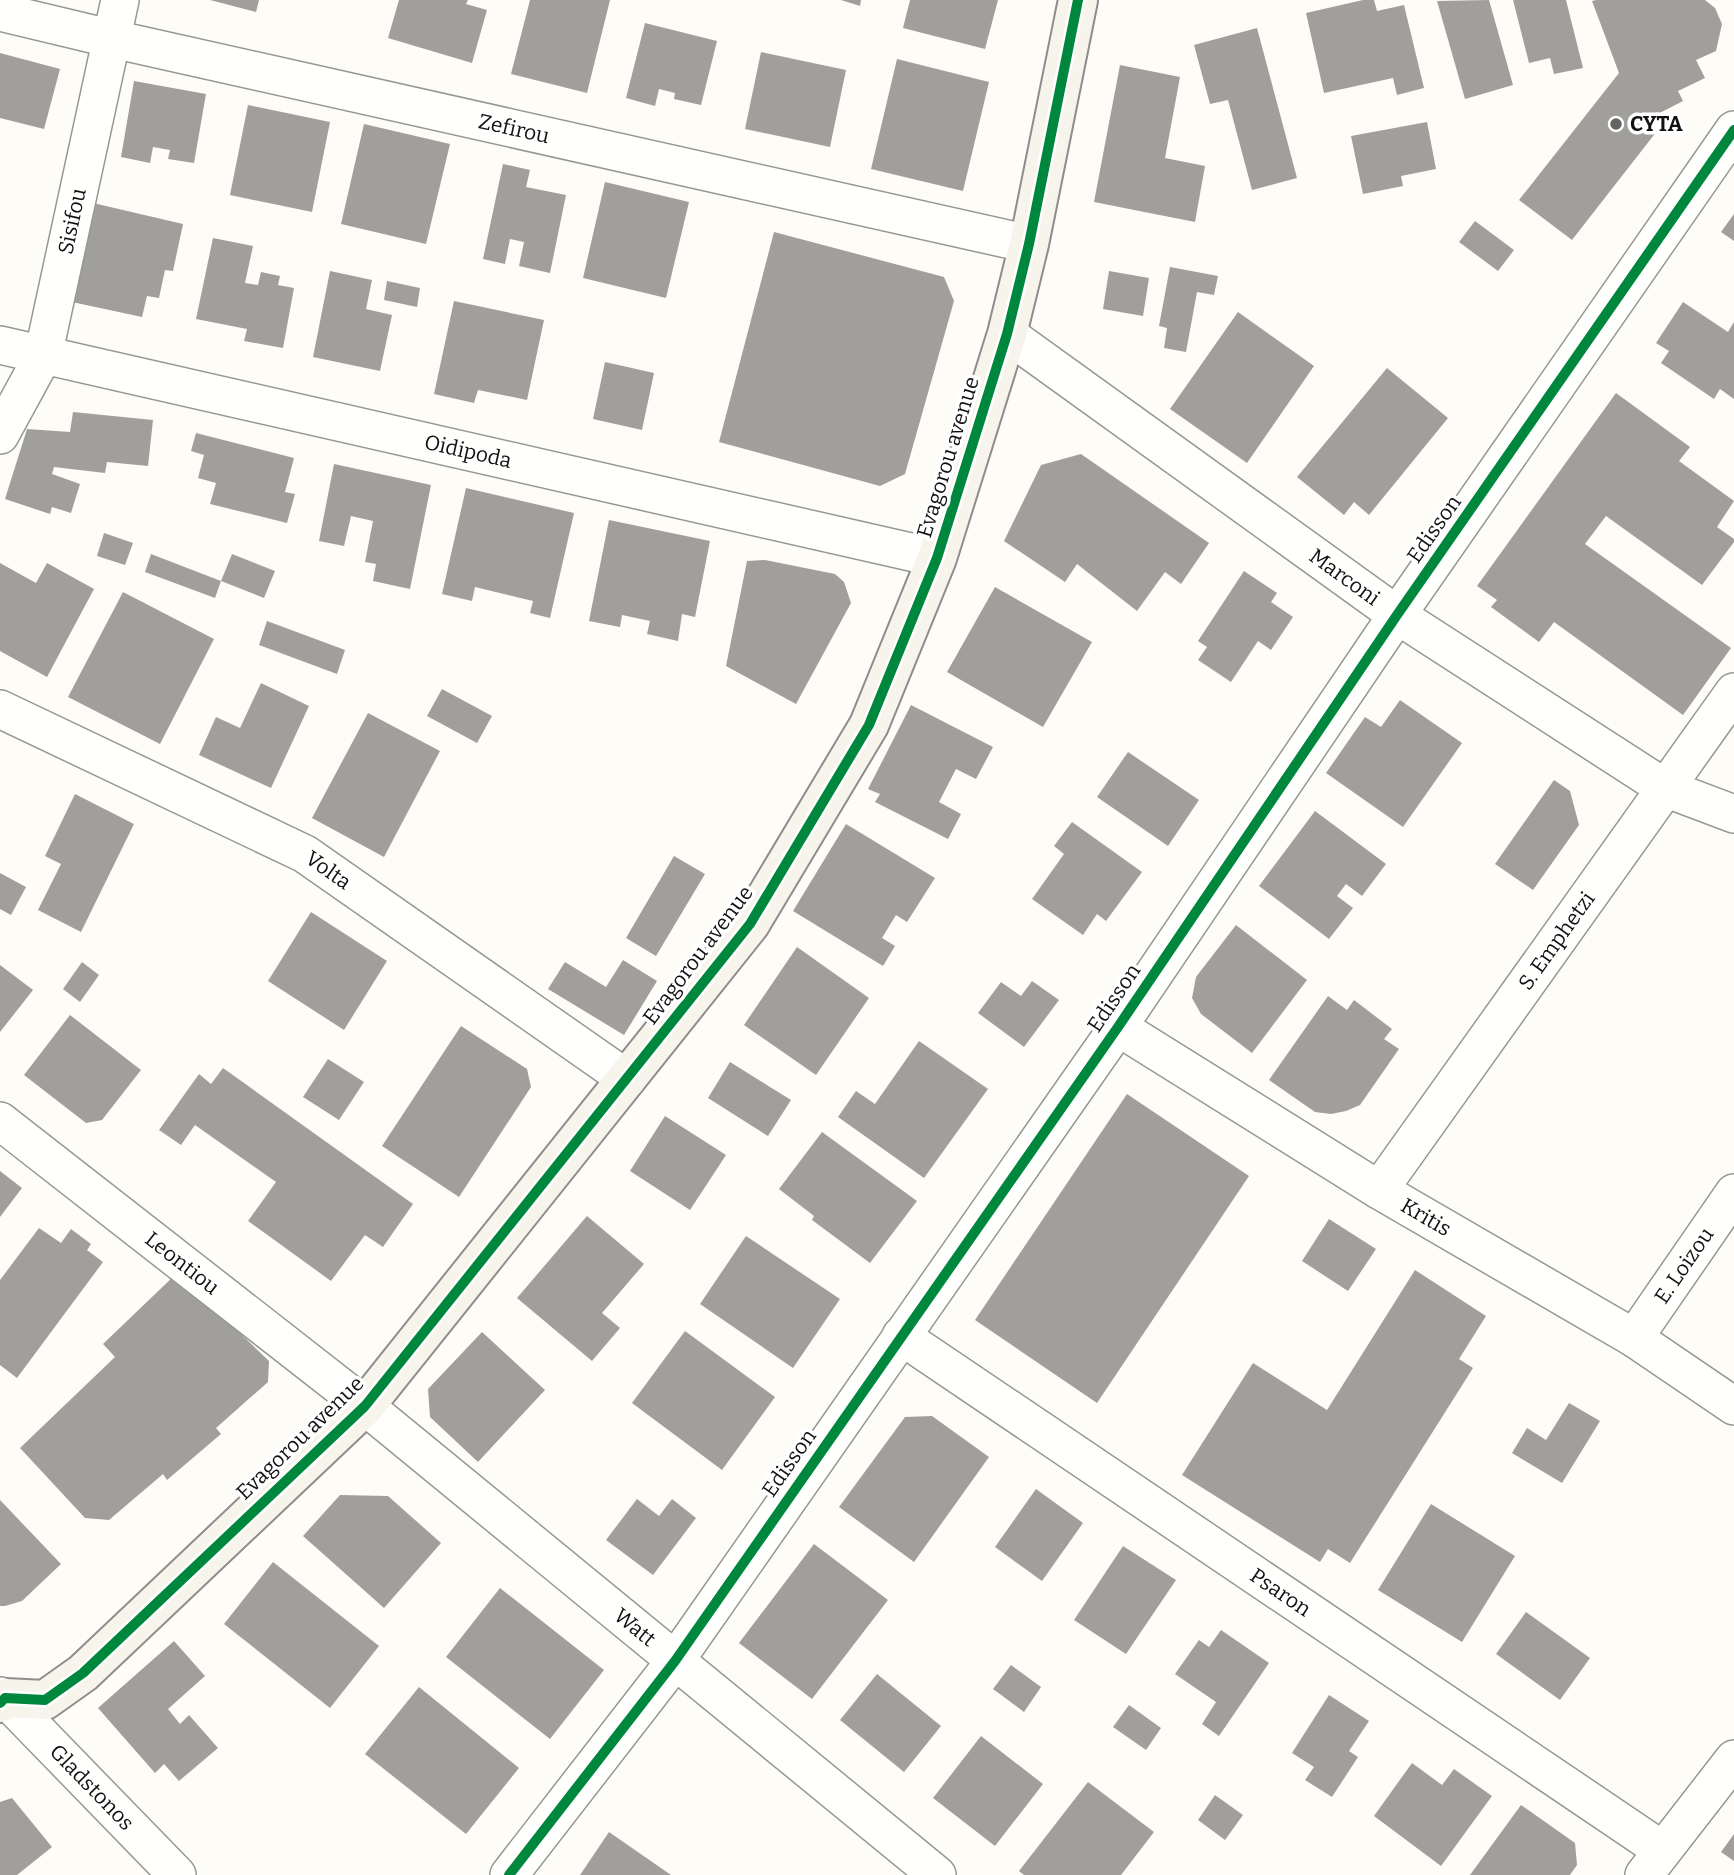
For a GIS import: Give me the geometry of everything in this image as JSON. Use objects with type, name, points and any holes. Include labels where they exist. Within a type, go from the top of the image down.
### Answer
[{"type":"street","name":"Sisifou","points":[[0,435],[43,356],[120,0]]},
{"type":"street","name":"Evagorou avenue","points":[[2,1699],[45,1700],[83,1672],[365,1406],[750,924],[869,725],[937,558],[1007,334],[1029,244],[1077,0]]},
{"type":"street","name":"Zefirou","points":[[0,12],[1029,244]]},
{"type":"street","name":"Edisson","points":[[509,1875],[675,1661],[1118,1027],[1397,615],[1734,130]]},
{"type":"street","name":"Marconi","points":[[1007,334],[1397,615],[1665,788],[1734,814]]},
{"type":"street","name":"Oidipoda","points":[[0,345],[937,558]]},
{"type":"street","name":"S. Emphetzi","points":[[1379,1190],[1734,692]]},
{"type":"street","name":"Volta","points":[[0,709],[305,855],[627,1079]]},
{"type":"street","name":"Kritis","points":[[1118,1027],[1379,1190],[1634,1338],[1734,1406]]},
{"type":"street","name":"Leontiou","points":[[0,1121],[365,1406]]},
{"type":"street","name":"E. Loizou","points":[[1634,1338],[1734,1193]]},
{"type":"street","name":"Psaron","points":[[901,1336],[1653,1862]]},
{"type":"street","name":"Watt","points":[[365,1406],[937,1875]]},
{"type":"street","name":"Gladstonos","points":[[2,1699],[177,1875]]},
{"type":"street","points":[[1653,1862],[1734,1759]]},
{"type":"building","points":[[210,0],[259,0],[256,12]]},
{"type":"building","points":[[399,0],[468,0],[466,4],[487,10],[472,63],[388,38]]},
{"type":"building","points":[[530,0],[610,0],[587,93],[511,74]]},
{"type":"building","points":[[841,0],[861,0],[860,6]]},
{"type":"building","points":[[910,0],[998,0],[985,49],[903,28]]},
{"type":"building","points":[[1374,0],[1377,11],[1404,5],[1424,88],[1397,95],[1393,78],[1324,93],[1306,13]]},
{"type":"building","points":[[1489,0],[1513,85],[1465,99],[1437,1]]},
{"type":"building","points":[[1513,0],[1566,0],[1583,68],[1554,74],[1550,58],[1529,63]]},
{"type":"building","name":"CYTA","points":[[1705,0],[1715,8],[1722,24],[1716,51],[1696,60],[1705,78],[1678,91],[1683,101],[1650,118],[1657,131],[1572,240],[1519,200],[1619,73],[1592,1]]},
{"type":"building","points":[[645,23],[717,41],[701,105],[674,99],[675,93],[659,89],[655,106],[626,98]]},
{"type":"building","points":[[1257,28],[1297,178],[1252,190],[1228,100],[1210,104],[1194,45]]},
{"type":"building","points":[[761,52],[846,70],[830,147],[745,129]]},
{"type":"building","points":[[0,53],[60,69],[44,129],[0,118]]},
{"type":"building","points":[[897,59],[989,82],[963,191],[871,169]]},
{"type":"building","points":[[1120,65],[1180,77],[1165,158],[1205,166],[1195,222],[1094,202]]},
{"type":"building","points":[[134,81],[206,94],[194,163],[168,159],[170,150],[153,147],[150,163],[121,157]]},
{"type":"building","points":[[248,105],[330,122],[312,212],[230,195]]},
{"type":"building","points":[[1427,122],[1436,169],[1401,176],[1403,186],[1363,194],[1351,136]]},
{"type":"building","points":[[364,124],[450,144],[426,244],[341,224]]},
{"type":"building","points":[[503,164],[530,170],[526,187],[566,195],[550,273],[519,266],[524,242],[510,239],[505,264],[483,259]]},
{"type":"building","points":[[605,182],[689,202],[666,298],[583,278]]},
{"type":"building","points":[[93,203],[183,224],[173,271],[165,270],[159,298],[147,296],[142,317],[72,302]]},
{"type":"building","points":[[1734,214],[1734,241],[1721,232]]},
{"type":"building","points":[[1475,221],[1514,250],[1498,271],[1459,242]]},
{"type":"building","points":[[774,232],[944,277],[954,301],[905,474],[880,486],[719,442]]},
{"type":"building","points":[[213,238],[253,246],[245,283],[258,285],[261,272],[280,276],[278,285],[294,288],[283,348],[244,341],[247,329],[196,319]]},
{"type":"building","points":[[1170,267],[1218,276],[1214,295],[1197,292],[1186,352],[1164,348],[1167,328],[1159,326]]},
{"type":"building","points":[[330,271],[372,280],[366,309],[392,315],[380,371],[313,357]]},
{"type":"building","points":[[1109,271],[1149,278],[1143,316],[1103,309]]},
{"type":"building","points":[[387,281],[420,288],[417,307],[384,300]]},
{"type":"building","points":[[454,301],[544,320],[527,400],[478,390],[474,403],[434,394]]},
{"type":"building","points":[[1683,302],[1728,332],[1734,322],[1734,399],[1720,389],[1714,399],[1661,363],[1669,351],[1656,343]]},
{"type":"building","points":[[1238,312],[1314,366],[1247,463],[1170,409]]},
{"type":"building","points":[[605,362],[654,373],[642,430],[593,419]]},
{"type":"building","points":[[1387,368],[1448,418],[1369,515],[1354,502],[1344,515],[1297,477]]},
{"type":"building","points":[[1616,393],[1690,447],[1679,461],[1734,501],[1717,527],[1734,539],[1734,542],[1702,585],[1606,516],[1585,544],[1731,648],[1683,715],[1554,622],[1539,642],[1491,607],[1497,600],[1477,586]]},
{"type":"building","points":[[73,412],[153,420],[148,466],[107,462],[105,473],[54,467],[52,474],[80,484],[71,513],[52,507],[50,514],[5,499],[27,429],[70,432]]},
{"type":"building","points":[[196,433],[294,458],[285,492],[295,494],[287,523],[210,504],[216,483],[198,478],[204,455],[191,451]]},
{"type":"building","points":[[1081,454],[1209,543],[1181,584],[1165,572],[1137,611],[1077,564],[1065,582],[1004,541],[1041,465]]},
{"type":"building","points":[[334,464],[431,485],[410,589],[373,581],[376,564],[365,562],[373,521],[351,516],[344,546],[319,541]]},
{"type":"building","points":[[466,488],[574,513],[550,618],[530,613],[533,601],[475,587],[472,601],[442,594]]},
{"type":"building","points":[[609,520],[710,541],[695,617],[682,614],[678,641],[647,634],[650,621],[622,615],[620,627],[589,621]]},
{"type":"building","points":[[104,533],[133,543],[125,565],[97,556]]},
{"type":"building","points":[[151,554],[221,581],[215,598],[145,572]]},
{"type":"building","points":[[232,554],[275,571],[264,598],[221,581]]},
{"type":"building","points":[[765,560],[835,574],[844,582],[851,603],[796,704],[726,666],[747,561]]},
{"type":"building","points":[[0,563],[36,583],[47,563],[94,589],[47,677],[0,651]]},
{"type":"building","points":[[1244,571],[1277,593],[1271,602],[1293,617],[1271,650],[1258,641],[1231,682],[1198,660],[1207,647],[1198,641]]},
{"type":"building","points":[[995,587],[1092,642],[1043,727],[947,672]]},
{"type":"building","points":[[123,592],[214,639],[160,744],[68,697]]},
{"type":"building","points":[[267,621],[345,650],[337,674],[259,645]]},
{"type":"building","points":[[261,683],[309,706],[271,788],[199,755],[216,717],[240,728]]},
{"type":"building","points":[[442,689],[492,716],[477,743],[427,716]]},
{"type":"building","points":[[1400,700],[1462,743],[1403,827],[1326,773],[1365,717],[1381,727]]},
{"type":"building","points":[[911,705],[993,747],[976,779],[956,769],[939,802],[961,814],[948,839],[875,802],[880,794],[868,789]]},
{"type":"building","points":[[368,713],[440,751],[384,857],[312,818]]},
{"type":"building","points":[[1128,752],[1199,800],[1168,846],[1097,797]]},
{"type":"building","points":[[1554,780],[1570,791],[1579,825],[1533,890],[1495,864]]},
{"type":"building","points":[[75,794],[134,824],[81,932],[38,910],[61,864],[45,856]]},
{"type":"building","points":[[1315,811],[1386,864],[1362,896],[1346,884],[1337,896],[1353,908],[1329,939],[1259,886]]},
{"type":"building","points":[[1072,822],[1142,872],[1106,921],[1097,914],[1083,935],[1032,899],[1064,854],[1054,846]]},
{"type":"building","points":[[846,824],[935,878],[907,922],[896,915],[882,938],[895,946],[883,966],[793,911]]},
{"type":"building","points":[[674,856],[705,874],[656,956],[626,938]]},
{"type":"building","points":[[0,873],[26,887],[11,915],[0,909]]},
{"type":"building","points":[[311,912],[387,961],[344,1030],[268,981]]},
{"type":"building","points":[[1236,925],[1307,980],[1252,1053],[1201,1014],[1192,998],[1196,977]]},
{"type":"building","points":[[797,947],[869,998],[816,1075],[744,1025]]},
{"type":"building","points":[[623,960],[657,981],[624,1035],[548,989],[565,962],[606,987]]},
{"type":"building","points":[[82,962],[99,975],[80,1002],[63,989]]},
{"type":"building","points":[[0,965],[33,990],[0,1032]]},
{"type":"building","points":[[1032,981],[1059,1000],[1024,1047],[978,1013],[1001,982],[1021,996]]},
{"type":"building","points":[[1328,996],[1347,1010],[1354,1000],[1392,1029],[1384,1039],[1399,1049],[1360,1105],[1331,1114],[1315,1112],[1269,1080]]},
{"type":"building","points":[[70,1015],[141,1070],[102,1120],[86,1123],[24,1075]]},
{"type":"building","points":[[461,1026],[527,1069],[531,1087],[459,1197],[382,1146]]},
{"type":"building","points":[[919,1041],[988,1089],[924,1178],[838,1117],[856,1091],[875,1104]]},
{"type":"building","points":[[328,1059],[364,1082],[339,1120],[303,1097]]},
{"type":"building","points":[[730,1062],[791,1100],[768,1136],[708,1098]]},
{"type":"building","points":[[223,1068],[413,1204],[383,1247],[365,1235],[331,1281],[248,1221],[276,1182],[195,1125],[181,1145],[159,1130],[199,1074],[211,1084]]},
{"type":"building","points":[[1127,1094],[1249,1176],[1097,1403],[975,1320]]},
{"type":"building","points":[[665,1116],[726,1155],[690,1210],[630,1171]]},
{"type":"building","points":[[822,1132],[917,1201],[870,1263],[812,1220],[814,1216],[779,1189]]},
{"type":"building","points":[[0,1171],[22,1188],[0,1217]]},
{"type":"building","points":[[587,1216],[644,1264],[602,1313],[620,1328],[592,1361],[517,1298]]},
{"type":"building","points":[[1329,1219],[1376,1249],[1348,1291],[1302,1261]]},
{"type":"building","points":[[39,1228],[61,1243],[71,1229],[91,1244],[87,1250],[103,1262],[17,1378],[0,1365],[0,1280]]},
{"type":"building","points":[[746,1236],[840,1299],[793,1368],[700,1304]]},
{"type":"building","points":[[1415,1270],[1486,1316],[1459,1359],[1473,1368],[1350,1563],[1328,1549],[1320,1562],[1182,1475],[1253,1363],[1327,1410]]},
{"type":"building","points":[[177,1273],[269,1361],[268,1382],[216,1428],[221,1434],[167,1480],[163,1474],[109,1520],[85,1518],[20,1448],[115,1357],[103,1344]]},
{"type":"building","points":[[685,1331],[775,1397],[722,1470],[632,1403]]},
{"type":"building","points":[[482,1332],[545,1390],[478,1462],[430,1417],[428,1389]]},
{"type":"building","points":[[1569,1403],[1600,1421],[1562,1483],[1512,1453],[1527,1428],[1546,1440]]},
{"type":"building","points":[[932,1416],[989,1457],[914,1562],[839,1507],[905,1417]]},
{"type":"building","points":[[1036,1489],[1083,1523],[1042,1581],[995,1547]]},
{"type":"building","points":[[340,1495],[388,1496],[441,1543],[384,1608],[303,1536]]},
{"type":"building","points":[[637,1499],[659,1516],[672,1499],[696,1518],[653,1575],[606,1540]]},
{"type":"building","points":[[0,1500],[61,1564],[22,1601],[5,1606],[0,1606]]},
{"type":"building","points":[[1431,1504],[1515,1556],[1462,1642],[1378,1590]]},
{"type":"building","points":[[814,1544],[888,1600],[812,1699],[739,1643]]},
{"type":"building","points":[[1123,1546],[1176,1580],[1126,1654],[1074,1620]]},
{"type":"building","points":[[273,1562],[379,1646],[330,1708],[224,1624]]},
{"type":"building","points":[[500,1588],[604,1670],[550,1739],[446,1657]]},
{"type":"building","points":[[1526,1612],[1590,1658],[1560,1700],[1496,1654]]},
{"type":"building","points":[[1221,1630],[1269,1663],[1219,1736],[1202,1724],[1216,1702],[1175,1674],[1199,1640],[1209,1647]]},
{"type":"building","points":[[174,1641],[205,1676],[168,1709],[180,1724],[189,1715],[218,1748],[179,1781],[164,1764],[155,1773],[98,1708]]},
{"type":"building","points":[[1011,1665],[1041,1687],[1024,1712],[993,1689]]},
{"type":"building","points":[[877,1674],[941,1726],[904,1772],[840,1720]]},
{"type":"building","points":[[419,1687],[519,1768],[466,1834],[365,1754]]},
{"type":"building","points":[[1329,1695],[1369,1721],[1349,1751],[1358,1757],[1332,1797],[1305,1780],[1314,1767],[1292,1753]]},
{"type":"building","points":[[1129,1705],[1161,1728],[1146,1750],[1113,1727]]},
{"type":"building","points":[[981,1736],[1043,1784],[995,1846],[933,1798]]},
{"type":"building","points":[[1412,1763],[1442,1785],[1454,1769],[1492,1796],[1441,1866],[1374,1816]]},
{"type":"building","points":[[1088,1782],[1154,1832],[1121,1875],[1024,1875],[1019,1871]]},
{"type":"building","points":[[1215,1795],[1243,1815],[1225,1840],[1198,1820]]},
{"type":"building","points":[[12,1798],[52,1847],[17,1875],[0,1875],[0,1802]]},
{"type":"building","points":[[1521,1805],[1575,1843],[1577,1865],[1570,1875],[1470,1875]]},
{"type":"building","points":[[609,1832],[671,1875],[580,1875]]},
{"type":"building","points":[[1734,1834],[1734,1861],[1721,1852]]},
{"type":"cycle path","points":[[0,1703],[5,1698],[45,1700],[83,1673],[365,1406],[750,924],[869,725],[937,558],[1007,334],[1029,244],[1078,0]]},
{"type":"cycle path","points":[[509,1875],[675,1661],[1118,1027],[1397,615],[1734,130]]},
{"type":"place","name":"CYTA","points":[[1616,124]]}]
